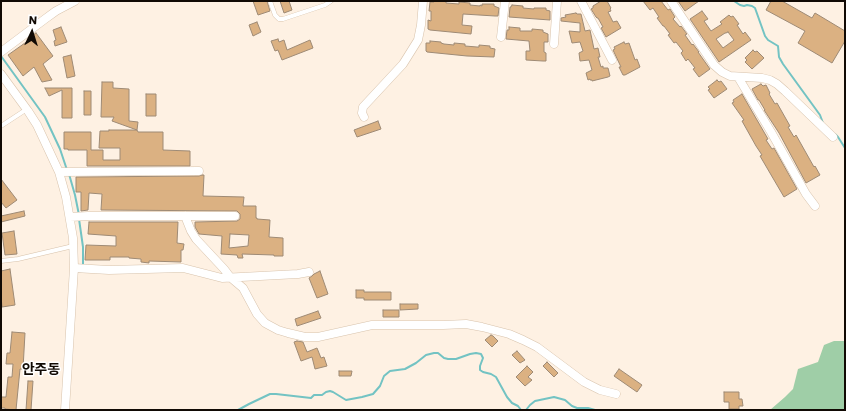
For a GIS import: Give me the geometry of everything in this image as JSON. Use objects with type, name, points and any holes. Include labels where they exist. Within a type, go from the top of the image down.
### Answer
[{"type":"street","points":[[1,52],[56,11],[75,1]]},
{"type":"street","points":[[364,117],[362,113],[363,108],[403,64],[418,40],[423,1]]},
{"type":"street","points":[[501,37],[505,1]]},
{"type":"street","points":[[554,44],[557,1]]},
{"type":"street","points":[[581,1],[612,60]]},
{"type":"street","points":[[671,1],[714,65],[722,72],[730,76],[762,78],[777,84],[833,137]]},
{"type":"street","points":[[1,74],[27,109],[65,172],[66,197],[75,217],[74,268],[65,410]]},
{"type":"street","points":[[738,76],[806,194],[815,206]]},
{"type":"street","points":[[65,172],[199,171]]},
{"type":"street","points":[[185,216],[190,231],[224,268],[230,277],[243,288],[257,314],[265,323],[278,330],[305,337],[318,337],[372,325],[466,324],[482,327],[509,334],[530,343],[584,382],[600,390],[616,394]]},
{"type":"street","points":[[75,217],[235,216]]},
{"type":"street","points":[[74,268],[109,270],[183,268],[222,278],[298,274],[309,272]]},
{"type":"lane","points":[[270,1],[275,15],[279,19],[283,20],[325,5],[331,1]]},
{"type":"lane","points":[[1,126],[27,109]]},
{"type":"lane","points":[[1,261],[18,259],[74,246]]},
{"type":"green space","points":[[834,341],[845,341],[845,410],[770,410],[793,389],[798,369],[818,362],[824,345]]},
{"type":"building","points":[[253,1],[267,1],[270,11],[258,15]]},
{"type":"building","points":[[280,1],[289,1],[292,10],[284,13]]},
{"type":"building","points":[[446,1],[446,3],[459,4],[459,2],[470,3],[470,5],[480,6],[482,6],[482,4],[494,4],[494,6],[499,8],[498,16],[463,14],[462,25],[472,26],[471,34],[430,30],[428,29],[428,20],[431,21],[431,11],[429,11],[430,2]]},
{"type":"building","points":[[601,1],[607,1],[611,8],[611,11],[608,12],[613,22],[617,21],[621,28],[606,37],[601,28],[603,27],[591,9]]},
{"type":"building","points":[[643,1],[661,1],[668,10],[670,9],[675,17],[673,19],[687,34],[685,35],[699,52],[710,69],[699,77],[693,69],[695,68],[688,59],[686,61],[681,53],[683,51],[668,35],[670,34],[657,18],[659,17],[653,8],[650,10]]},
{"type":"building","points":[[678,1],[699,1],[685,11]]},
{"type":"building","points":[[771,1],[782,1],[812,18],[815,13],[845,31],[845,41],[832,63],[798,43],[805,31],[766,10]]},
{"type":"building","points":[[512,5],[534,9],[546,8],[546,10],[550,11],[550,20],[509,17],[510,7]]},
{"type":"building","points":[[702,11],[708,19],[704,21],[711,31],[722,24],[720,22],[729,15],[731,17],[733,16],[739,24],[737,25],[743,34],[745,32],[751,40],[719,62],[690,19]],"holes":[[[728,32],[734,40],[723,48],[716,39]]]},
{"type":"building","points":[[576,13],[581,14],[585,31],[590,30],[594,49],[598,48],[600,57],[598,57],[601,67],[603,66],[603,68],[608,68],[610,76],[592,81],[590,79],[588,80],[586,73],[592,70],[589,60],[580,61],[579,53],[583,51],[580,42],[572,43],[569,31],[580,32],[580,23],[561,21],[561,18],[566,17],[565,15]]},
{"type":"building","points":[[257,22],[261,32],[253,36],[249,25]]},
{"type":"building","points":[[61,27],[67,42],[55,46],[54,41],[56,40],[53,30]]},
{"type":"building","points":[[509,27],[520,28],[520,31],[532,31],[532,29],[543,30],[543,32],[548,34],[548,42],[544,42],[546,61],[526,60],[526,51],[530,51],[529,41],[506,39],[507,30],[509,30]]},
{"type":"building","points":[[36,33],[53,56],[43,64],[52,80],[42,82],[34,67],[23,76],[8,55],[32,38],[31,36]]},
{"type":"building","points":[[278,39],[279,42],[284,40],[287,50],[310,40],[313,48],[282,60],[278,50],[275,51],[271,41]]},
{"type":"building","points":[[430,41],[454,45],[454,43],[465,44],[465,46],[477,47],[479,47],[479,45],[490,46],[490,48],[495,49],[494,57],[427,52],[426,43],[430,43]]},
{"type":"building","points":[[624,42],[625,44],[629,43],[635,60],[637,59],[640,67],[623,75],[613,50],[615,49],[614,47]]},
{"type":"building","points":[[753,50],[755,52],[757,51],[764,58],[752,69],[745,62],[747,60],[745,58]]},
{"type":"building","points":[[71,55],[75,76],[67,78],[63,57]]},
{"type":"building","points":[[717,80],[719,82],[721,81],[727,89],[714,98],[708,90],[710,89],[708,87]]},
{"type":"building","points":[[102,82],[113,82],[113,88],[129,89],[129,121],[138,122],[137,130],[112,121],[114,117],[101,117]]},
{"type":"building","points":[[761,84],[763,86],[766,85],[770,93],[769,94],[775,104],[777,103],[790,126],[788,127],[794,137],[796,135],[820,175],[806,183],[779,133],[752,89]]},
{"type":"building","points":[[45,88],[72,88],[72,118],[62,118],[62,90],[49,96]]},
{"type":"building","points":[[84,91],[91,91],[91,115],[84,115]]},
{"type":"building","points":[[146,94],[156,94],[156,116],[146,116]]},
{"type":"building","points":[[742,94],[768,139],[766,140],[772,149],[774,148],[797,189],[784,197],[760,156],[762,155],[742,121],[744,120],[732,103],[734,102],[733,100]]},
{"type":"building","points":[[378,121],[381,129],[357,137],[354,130]]},
{"type":"building","points":[[100,131],[163,132],[163,150],[190,151],[190,166],[87,166],[87,150],[64,149],[64,132],[91,132],[91,150],[103,150],[103,160],[120,160],[120,148],[99,148]]},
{"type":"building","points":[[204,175],[203,196],[244,197],[243,206],[256,206],[257,219],[270,220],[269,237],[283,238],[283,256],[242,254],[243,258],[238,258],[237,255],[221,254],[222,236],[199,234],[195,227],[195,222],[237,221],[240,219],[240,214],[237,211],[101,210],[102,194],[89,193],[88,210],[81,211],[81,192],[76,192],[76,177]],"holes":[[[230,234],[249,235],[248,246],[229,248]]]},
{"type":"building","points":[[1,179],[17,200],[6,208],[1,202]]},
{"type":"building","points":[[24,211],[25,216],[1,222],[1,216]]},
{"type":"building","points":[[89,222],[178,222],[177,243],[184,244],[183,250],[181,250],[181,262],[149,261],[149,263],[141,262],[141,259],[129,257],[110,257],[110,260],[85,260],[86,245],[116,246],[116,236],[88,234]]},
{"type":"building","points":[[14,231],[17,254],[5,255],[2,233]]},
{"type":"building","points":[[10,269],[15,305],[2,307],[1,271]]},
{"type":"building","points":[[320,271],[328,294],[317,298],[309,278]]},
{"type":"building","points":[[356,290],[364,290],[364,292],[391,292],[391,300],[364,300],[364,298],[356,298]]},
{"type":"building","points":[[400,304],[418,304],[418,309],[400,310]]},
{"type":"building","points":[[383,310],[399,310],[399,317],[383,317]]},
{"type":"building","points":[[318,311],[321,318],[297,326],[295,319]]},
{"type":"building","points":[[12,332],[25,333],[23,369],[20,369],[16,410],[1,408],[1,397],[6,397],[8,377],[12,377],[13,364],[6,364],[7,353],[10,353]]},
{"type":"building","points":[[491,335],[498,341],[492,347],[485,340]]},
{"type":"building","points":[[294,342],[303,342],[307,352],[317,348],[321,358],[324,357],[327,366],[315,369],[312,357],[301,361]]},
{"type":"building","points":[[517,351],[525,360],[520,363],[512,355]]},
{"type":"building","points":[[547,362],[558,373],[554,377],[543,366]]},
{"type":"building","points":[[527,366],[533,372],[528,377],[532,380],[525,386],[516,377]]},
{"type":"building","points":[[619,369],[642,385],[637,392],[614,376]]},
{"type":"building","points":[[339,371],[352,371],[351,376],[339,376]]},
{"type":"building","points":[[28,381],[33,381],[31,410],[26,410]]},
{"type":"building","points":[[724,392],[739,392],[739,399],[742,399],[743,406],[739,406],[739,409],[729,409],[729,402],[724,402]]},
{"type":"waterway","points":[[734,1],[740,5],[747,5],[755,8],[765,36],[768,40],[778,46],[779,57],[783,64],[820,115],[823,123]]},
{"type":"waterway","points":[[1,56],[45,117],[60,149],[67,170]]},
{"type":"waterway","points":[[835,134],[845,148]]},
{"type":"waterway","points":[[69,174],[79,215]]},
{"type":"waterway","points":[[79,219],[83,247],[83,264]]},
{"type":"waterway","points":[[238,410],[270,394],[311,398],[314,395],[322,395],[330,391],[346,400],[373,394],[380,386],[384,376],[390,371],[405,369],[426,355],[434,353],[438,353],[444,358],[448,359],[456,359],[476,353],[481,354],[483,358],[480,370],[496,377],[507,397],[521,410]]},
{"type":"waterway","points":[[522,410],[526,410],[535,401],[554,397],[565,400],[577,408],[588,408],[595,410]]},
{"type":"district","name":"안주동","points":[[41,370]]}]
